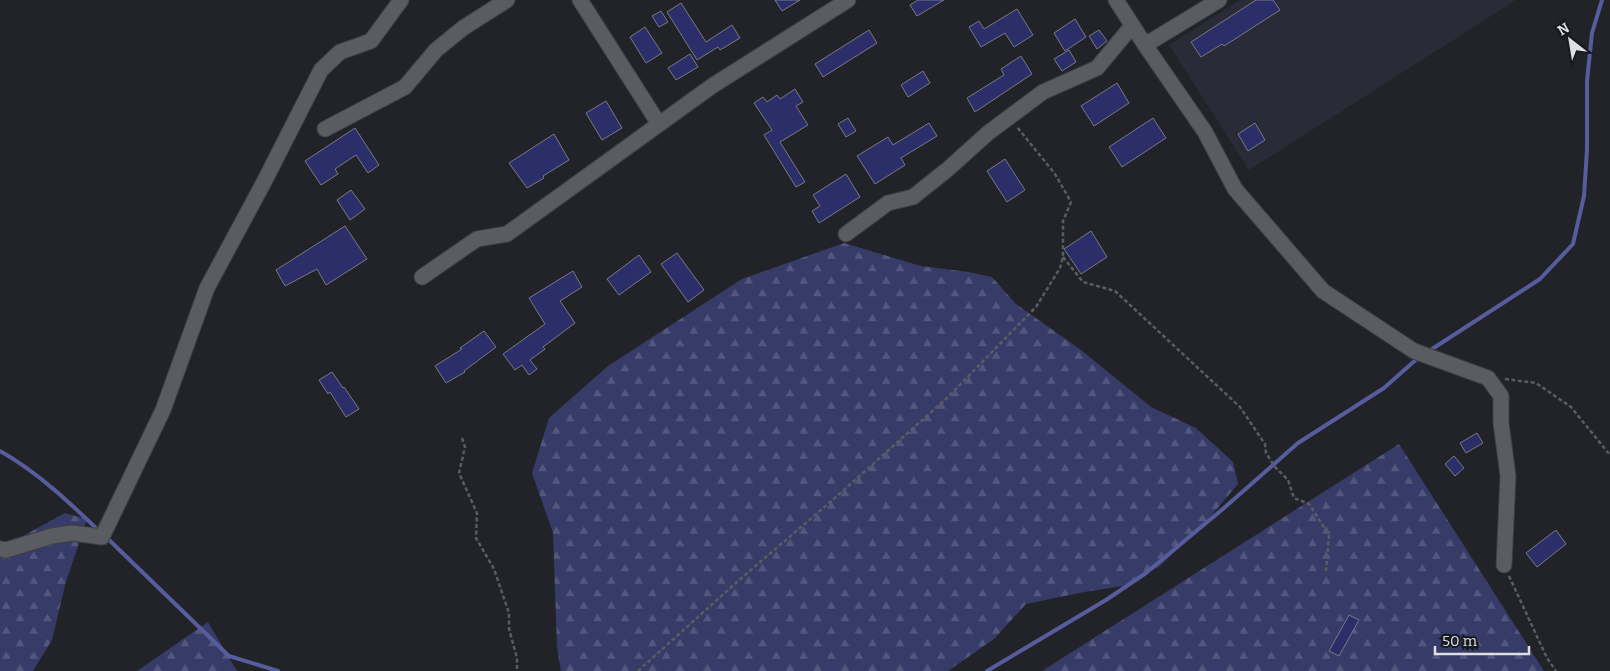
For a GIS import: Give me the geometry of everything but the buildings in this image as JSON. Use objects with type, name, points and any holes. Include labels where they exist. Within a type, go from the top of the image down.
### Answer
[{"type":"street","points":[[0,549],[6,550],[52,536],[72,533],[102,537],[163,410],[207,288],[321,70],[340,52],[371,41],[402,0]]},
{"type":"street","points":[[325,128],[405,87],[436,50],[463,28],[507,0]]},
{"type":"street","points":[[580,0],[659,124]]},
{"type":"street","points":[[422,276],[476,239],[507,234],[712,86],[848,0]]},
{"type":"street","points":[[1116,0],[1205,132],[1235,189],[1323,291],[1414,351],[1488,378],[1500,396],[1508,476],[1504,565]]},
{"type":"street","points":[[1145,45],[1219,0]]},
{"type":"street","points":[[846,234],[888,203],[913,197],[1043,92],[1097,68],[1132,26]]},
{"type":"path","points":[[638,671],[738,580],[828,504],[947,398],[1036,307],[1060,268],[1063,257],[1063,221],[1071,202],[1055,174],[1010,117]]},
{"type":"path","points":[[1063,257],[1083,282],[1115,291],[1240,407],[1265,444],[1266,453],[1275,467],[1288,480],[1294,498],[1309,504],[1329,535],[1326,571]]},
{"type":"path","points":[[1488,378],[1536,383],[1571,407],[1610,455]]},
{"type":"path","points":[[462,438],[465,447],[459,473],[477,514],[476,538],[494,569],[510,613],[509,630],[517,658],[517,671]]},
{"type":"path","points":[[1504,565],[1547,658],[1556,671]]},
{"type":"shaded area","points":[[1240,0],[1516,0],[1249,170],[1169,45]]},
{"type":"green space","points":[[844,243],[921,266],[992,277],[1016,304],[1081,350],[1151,407],[1196,428],[1233,462],[1238,484],[1210,517],[1160,566],[1123,586],[1026,604],[994,639],[948,671],[561,671],[557,647],[553,533],[532,473],[549,418],[608,366],[742,279]]},
{"type":"green space","points":[[1399,444],[1544,671],[1042,671]]},
{"type":"green space","points":[[65,513],[87,519],[65,585],[52,640],[33,671],[0,671],[0,556],[19,538]]},
{"type":"green space","points":[[208,622],[237,671],[137,671]]},
{"type":"waterway","points":[[1429,351],[1540,279],[1573,244],[1584,196],[1587,150],[1587,81],[1592,33],[1602,0]]},
{"type":"waterway","points":[[987,671],[1106,600],[1146,573],[1298,443],[1384,388],[1419,357]]},
{"type":"waterway","points":[[0,451],[14,459],[64,498],[99,531]]},
{"type":"waterway","points":[[106,537],[229,656],[278,671]]}]
